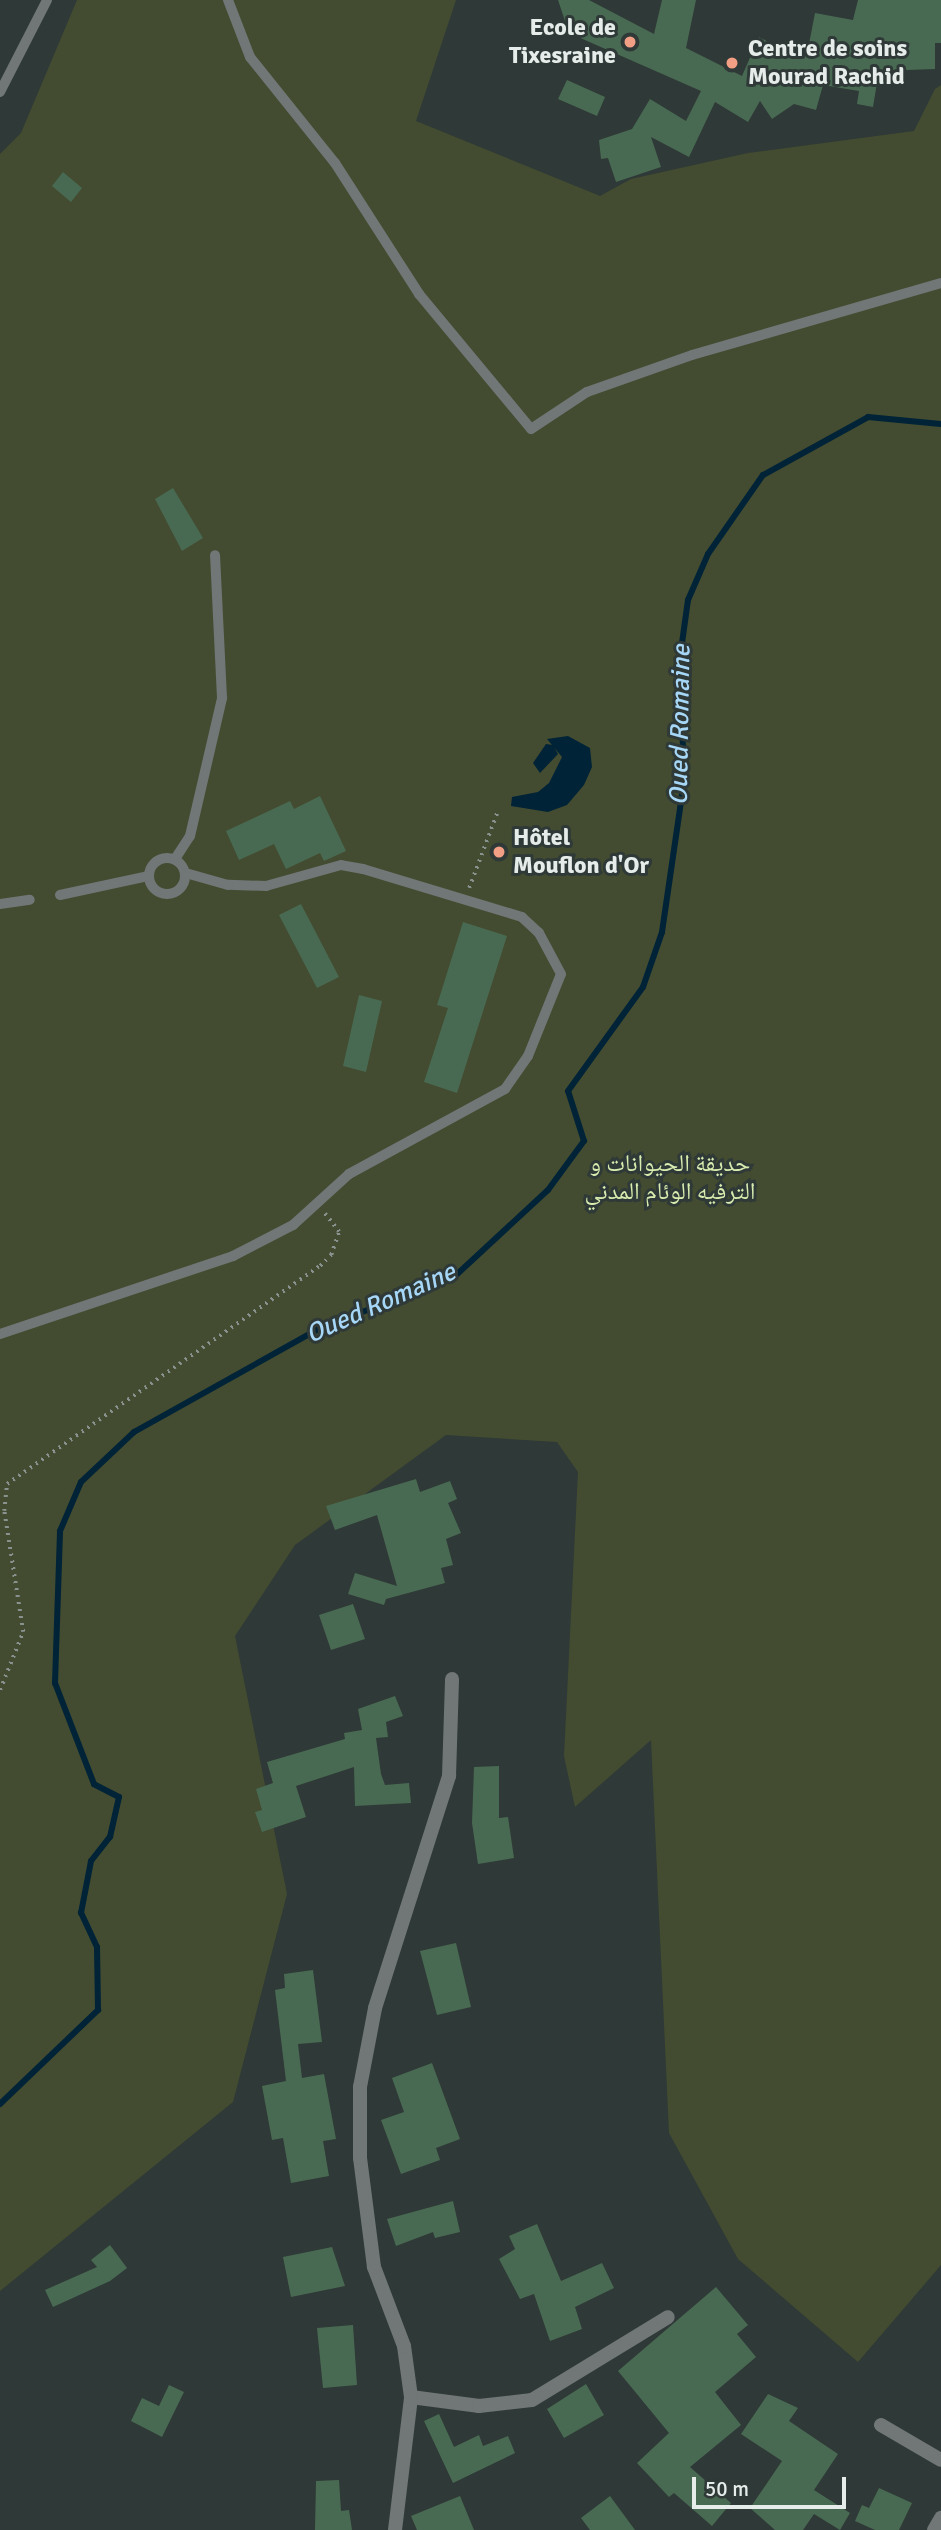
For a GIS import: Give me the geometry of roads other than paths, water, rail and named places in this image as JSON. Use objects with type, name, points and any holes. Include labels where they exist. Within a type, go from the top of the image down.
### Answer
[{"type":"street","points":[[395,2530],[411,2397],[404,2346],[374,2267],[360,2158],[360,2087],[375,2008],[449,1776],[452,1679]]},
{"type":"street","points":[[411,2397],[479,2406],[532,2400],[667,2317]]},
{"type":"street","points":[[881,2425],[941,2460]]},
{"type":"street","points":[[934,2530],[941,2518]]},
{"type":"lane","points":[[0,92],[47,0]]},
{"type":"lane","points":[[228,0],[250,57],[335,163],[419,294],[531,429],[600,387],[692,355],[941,283]]},
{"type":"lane","points":[[175,859],[190,836],[222,698],[215,555]]},
{"type":"lane","points":[[0,1334],[233,1256],[284,1231],[362,1165],[505,1089],[528,1056],[561,974],[539,933],[522,917],[341,865],[265,886],[228,885],[186,873],[175,859]]},
{"type":"lane","points":[[60,895],[149,876],[158,860],[175,859]]},
{"type":"lane","points":[[149,876],[153,887],[170,895],[183,886],[186,873]]},
{"type":"lane","points":[[0,904],[30,900]]},
{"type":"water","points":[[568,736],[590,748],[592,767],[584,785],[567,805],[548,812],[511,806],[512,797],[538,792],[549,783],[562,757],[547,739]]},
{"type":"water","points":[[546,744],[553,745],[558,754],[540,773],[533,763]]},
{"type":"waterway","name":"Oued Romaine","points":[[0,2104],[98,2010],[97,1947],[81,1913],[91,1861],[110,1837],[119,1797],[94,1784],[55,1683],[60,1531],[81,1482],[134,1432],[320,1328],[454,1277],[548,1190],[584,1141],[568,1091],[643,987],[662,932],[685,775],[678,672],[688,600],[708,554],[763,475],[868,417],[941,424]]},
{"type":"place","name":"Ecole de Tixesraine","points":[[630,42]]},
{"type":"place","name":"Centre de soins Mourad Rachid","points":[[732,63]]},
{"type":"place","name":"Hôtel Mouflon d'Or","points":[[499,852]]},
{"type":"park label","name":"حديقة الحيوانات و الترفيه الوئام المدني","points":[[670,1178]]}]
